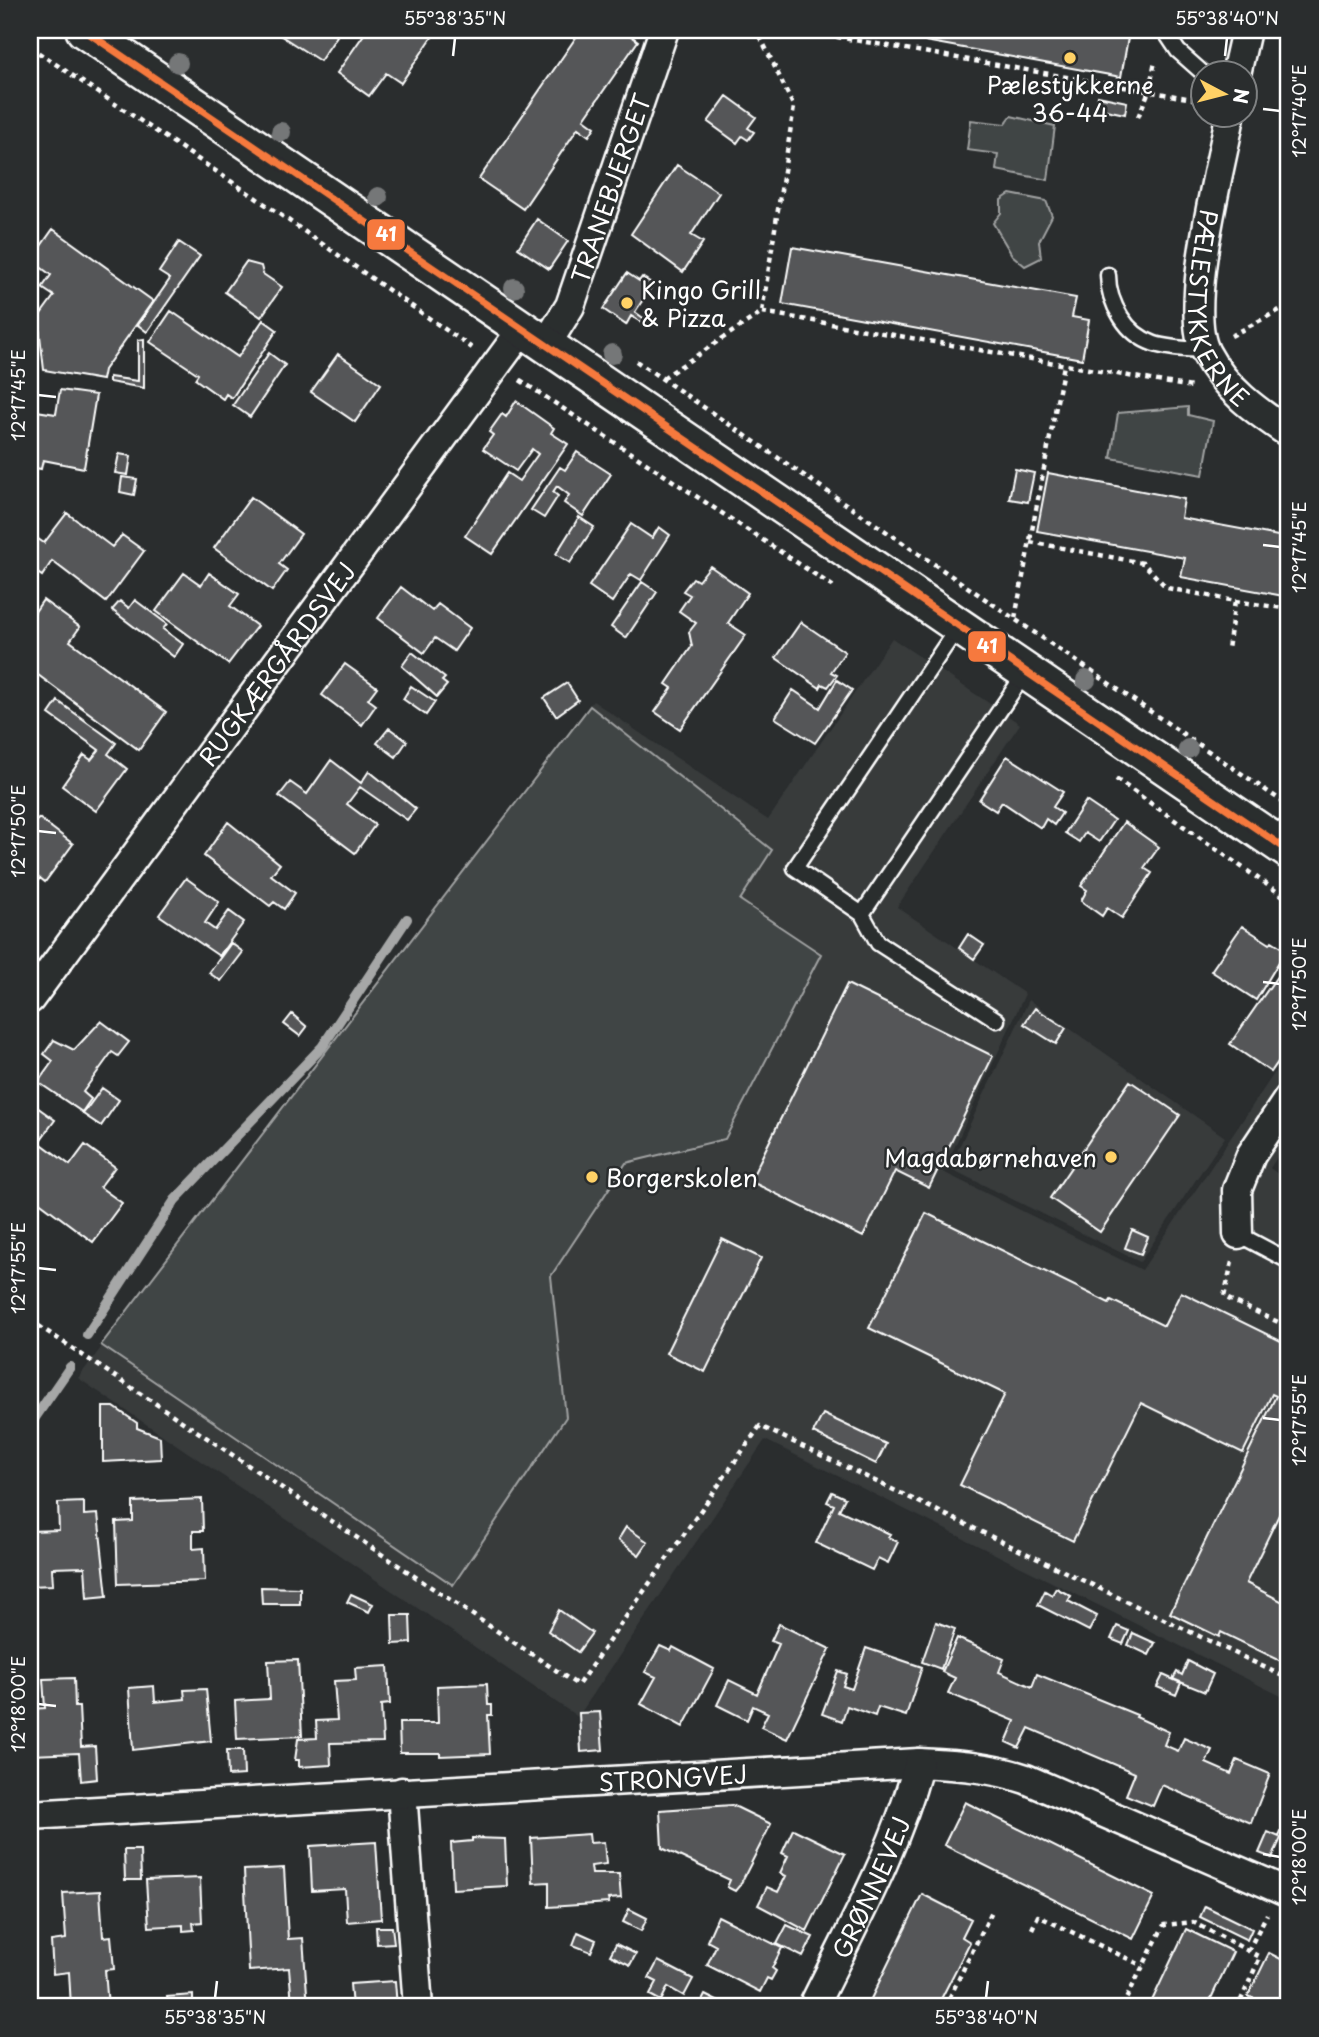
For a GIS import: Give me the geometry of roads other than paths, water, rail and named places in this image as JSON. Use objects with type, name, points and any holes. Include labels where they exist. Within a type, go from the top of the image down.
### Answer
[{"type":"street","points":[[84,30],[536,335],[1016,667],[1289,851]]},
{"type":"street","name":"TRANEBJERGET","points":[[536,335],[570,306],[664,30]]},
{"type":"street","points":[[1239,60],[1246,30]]},
{"type":"street","name":"PÆLESTYKKERNE","points":[[1227,130],[1199,285],[1198,321],[1204,350],[1223,378],[1247,404],[1289,433]]},
{"type":"street","name":"RUGKÆRGÅRDSVEJ","points":[[30,999],[497,365],[536,335]]},
{"type":"street","points":[[1238,1234],[1237,1190],[1251,1155],[1289,1098]]},
{"type":"street","name":"STRONGVEJ","points":[[30,1815],[919,1763],[970,1765],[997,1769],[1026,1779],[1284,1891]]},
{"type":"street","name":"GRØNNEVEJ","points":[[813,2007],[887,1856],[907,1808],[919,1763]]},
{"type":"street","points":[[402,1792],[418,2007]]},
{"type":"lane","points":[[1164,30],[1178,51],[1190,62]]},
{"type":"lane","points":[[1108,275],[1108,291],[1115,309],[1128,328],[1142,341],[1160,347],[1204,350]]},
{"type":"lane","points":[[958,627],[795,868],[862,914],[878,943],[997,1020]]},
{"type":"lane","points":[[862,914],[1016,667]]},
{"type":"lane","points":[[1238,1234],[1289,1261]]},
{"type":"waterway","points":[[87,1335],[175,1200],[322,1047],[407,919]]},
{"type":"waterway","points":[[30,1425],[70,1367]]},
{"type":"place","name":"Pælestykkerne 36-44","points":[[1070,58]]},
{"type":"place","name":"Kingo Grill & Pizza","points":[[627,303]]},
{"type":"place","name":"Magdabørnehaven","points":[[1111,1157]]},
{"type":"place","name":"Borgerskolen","points":[[592,1177]]}]
